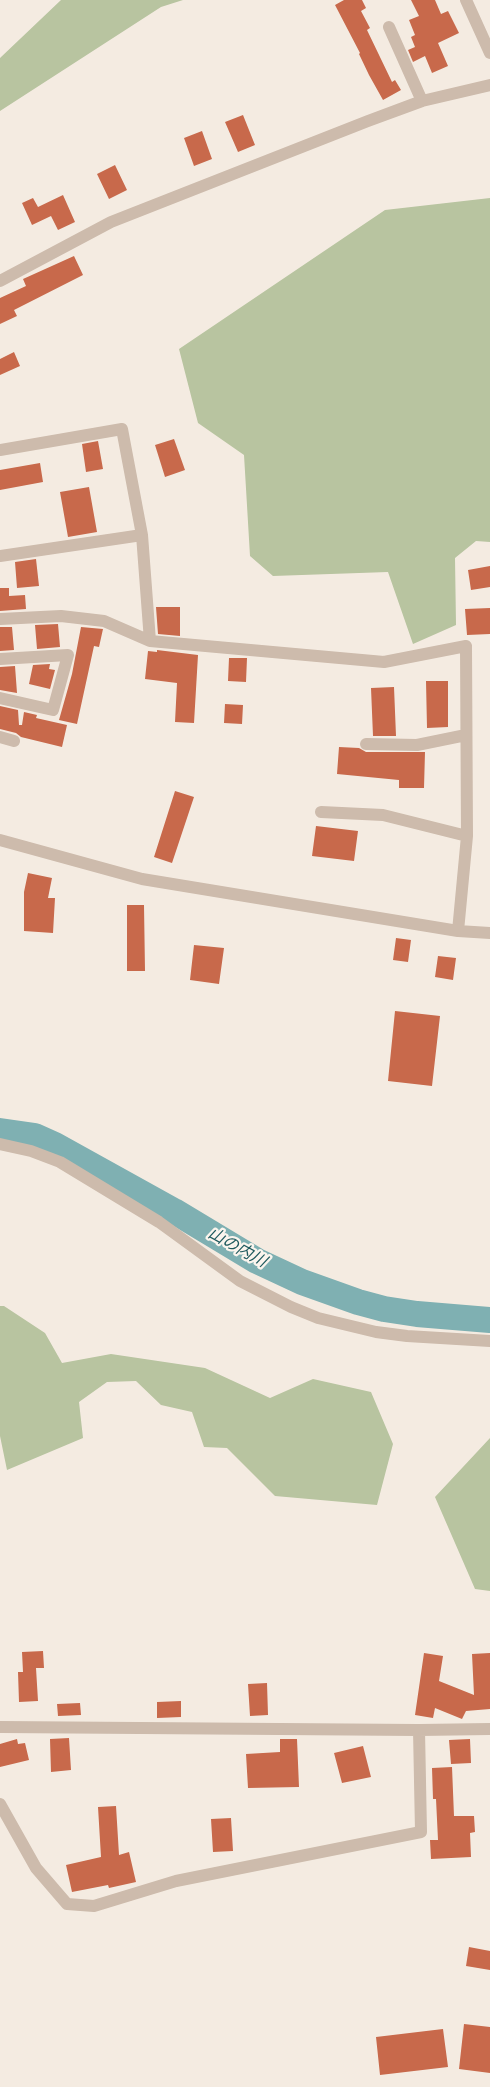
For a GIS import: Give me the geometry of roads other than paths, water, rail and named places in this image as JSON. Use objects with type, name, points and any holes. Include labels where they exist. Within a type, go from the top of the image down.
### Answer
[{"type":"street","points":[[466,0],[490,53]]},
{"type":"street","points":[[389,27],[422,101]]},
{"type":"street","points":[[0,281],[111,222],[422,101],[490,84]]},
{"type":"street","points":[[0,450],[122,429],[142,535],[150,641]]},
{"type":"street","points":[[0,556],[142,535]]},
{"type":"street","points":[[0,619],[61,616],[104,621],[150,641],[384,662],[466,646],[467,836],[458,931]]},
{"type":"street","points":[[0,659],[68,655],[53,710],[0,698]]},
{"type":"street","points":[[366,744],[417,746],[466,735]]},
{"type":"street","points":[[0,737],[14,741]]},
{"type":"street","points":[[321,812],[383,815],[467,836]]},
{"type":"street","points":[[0,840],[142,880],[458,931],[490,933]]},
{"type":"street","points":[[0,1144],[31,1151],[60,1162],[160,1222],[240,1281],[291,1307],[318,1318],[376,1332],[407,1336],[490,1341]]},
{"type":"street","points":[[0,1727],[490,1729]]},
{"type":"street","points":[[0,1804],[36,1868],[67,1904],[94,1906],[176,1881],[421,1832],[419,1730]]},
{"type":"waterway","name":"山の内川","points":[[0,1131],[35,1136],[55,1145],[174,1211],[257,1261],[302,1282],[384,1309],[417,1314],[490,1320]]}]
